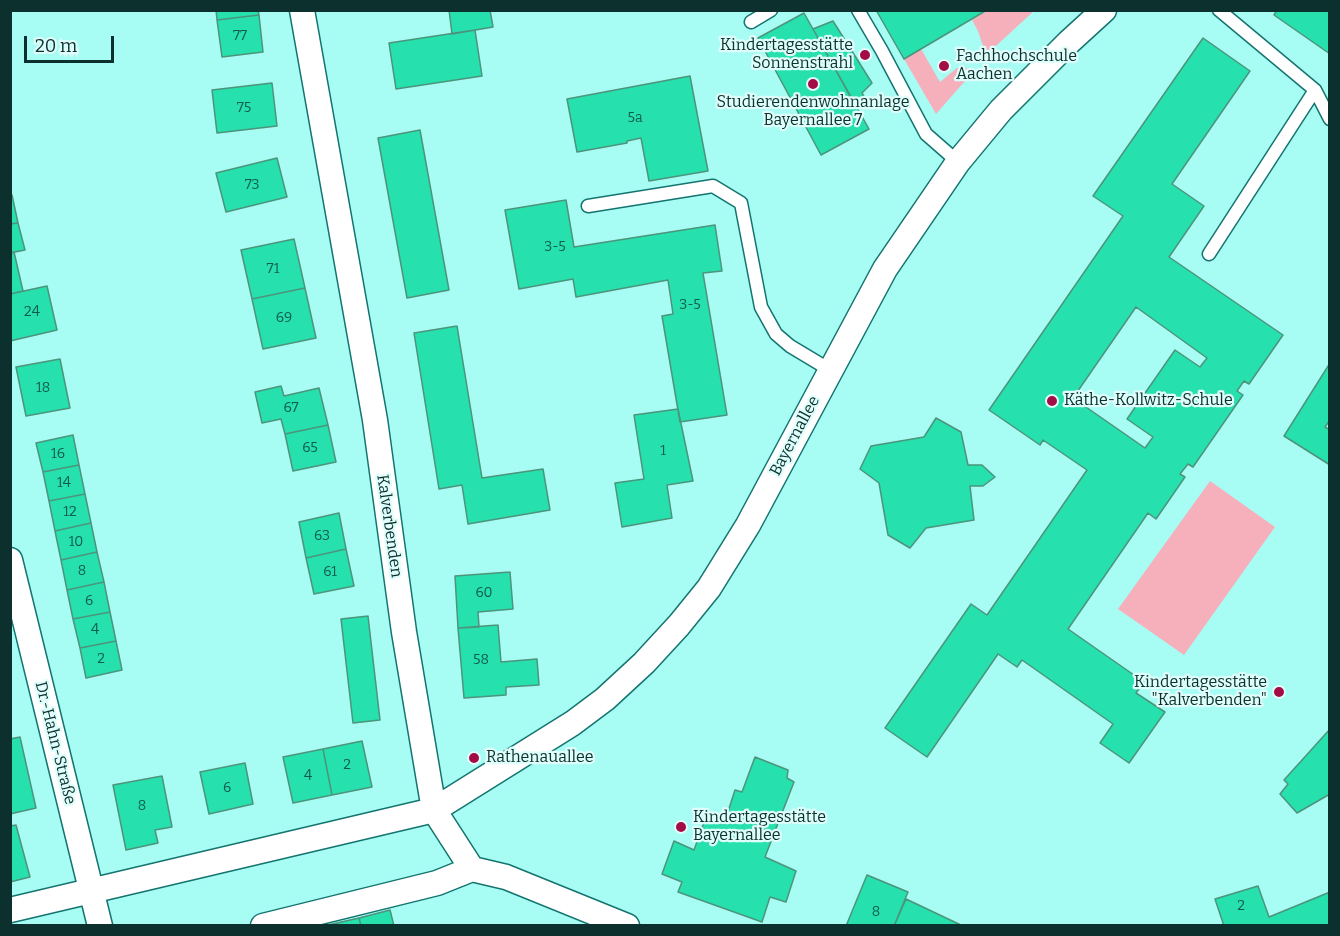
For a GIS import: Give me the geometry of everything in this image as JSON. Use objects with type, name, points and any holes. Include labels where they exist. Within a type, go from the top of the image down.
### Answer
[{"type":"street","name":"Kalverbenden","points":[[302,10],[375,420],[404,632],[434,810],[472,869]]},
{"type":"street","name":"Bayernallee","points":[[434,810],[589,711],[644,663],[679,625],[709,588],[748,525],[885,269],[958,162],[1001,110],[1104,10]]},
{"type":"street","name":"Dr.-Hahn-Straße","points":[[10,560],[100,926]]},
{"type":"street","points":[[10,910],[434,810]]},
{"type":"street","points":[[263,926],[438,883],[472,869],[506,877],[593,919],[627,926]]},
{"type":"lane","points":[[750,22],[771,10]]},
{"type":"lane","points":[[858,10],[926,134],[958,162]]},
{"type":"lane","points":[[1219,10],[1315,90],[1329,119]]},
{"type":"lane","points":[[1209,254],[1315,90]]},
{"type":"lane","points":[[588,206],[713,186],[741,202],[761,308],[776,334],[790,346],[830,370]]},
{"type":"shaded area","points":[[987,11],[1034,11],[986,55],[972,20]]},
{"type":"shaded area","points":[[921,49],[940,82],[957,68],[967,68],[972,73],[936,114],[904,59]]},
{"type":"shaded area","points":[[1210,481],[1275,527],[1184,655],[1118,609]]},
{"type":"building","points":[[216,10],[258,10],[259,15],[217,20]]},
{"type":"building","points":[[449,10],[490,10],[493,27],[452,34]]},
{"type":"building","points":[[876,10],[987,10],[904,59]]},
{"type":"building","points":[[1277,10],[1330,10],[1330,54],[1274,15]]},
{"type":"building","name":"Studierendenwohnanlage Bayernallee 7","points":[[804,13],[869,129],[821,155],[758,38]]},
{"type":"building","points":[[259,15],[263,52],[222,57],[217,20]]},
{"type":"building","points":[[833,21],[872,83],[862,93],[865,98],[856,107],[813,29]]},
{"type":"building","points":[[475,30],[482,76],[396,89],[389,43]]},
{"type":"building","points":[[1203,38],[1250,71],[1172,184],[1204,206],[1169,257],[1283,335],[1249,384],[1244,381],[1237,391],[1243,395],[1193,467],[1188,464],[1180,474],[1185,477],[1156,519],[1148,513],[1068,629],[1144,682],[1136,693],[1165,712],[1129,763],[1100,743],[1113,724],[1022,660],[1017,667],[998,654],[927,757],[885,728],[971,604],[987,615],[1087,470],[1043,440],[1040,445],[989,410],[1123,216],[1093,196]],"holes":[[[1136,307],[1207,358],[1200,367],[1175,350],[1127,419],[1153,437],[1145,448],[1073,398]]]},
{"type":"building","points":[[690,76],[708,171],[649,181],[641,138],[627,141],[627,143],[577,152],[567,99]]},
{"type":"building","points":[[272,83],[277,126],[217,133],[212,90]]},
{"type":"building","points":[[420,130],[449,290],[407,298],[378,138]]},
{"type":"building","points":[[277,158],[287,197],[226,212],[216,173]]},
{"type":"building","points":[[12,195],[18,223],[10,224],[10,196]]},
{"type":"building","points":[[566,200],[574,247],[715,225],[722,271],[703,273],[727,415],[680,422],[662,316],[673,314],[668,280],[576,297],[573,279],[519,289],[505,210]]},
{"type":"building","points":[[18,223],[25,250],[10,253],[10,224]]},
{"type":"building","points":[[294,239],[305,288],[252,299],[241,250]]},
{"type":"building","points":[[14,252],[23,291],[10,294],[10,253]]},
{"type":"building","points":[[47,286],[57,330],[10,341],[10,294]]},
{"type":"building","points":[[305,288],[316,338],[263,349],[252,299]]},
{"type":"building","points":[[457,326],[482,478],[543,469],[550,510],[468,524],[462,485],[439,489],[414,333]]},
{"type":"building","points":[[60,359],[70,408],[26,416],[16,367]]},
{"type":"building","points":[[1330,363],[1330,420],[1325,427],[1330,430],[1330,465],[1284,436]]},
{"type":"building","points":[[281,386],[284,396],[319,388],[328,425],[285,434],[281,419],[262,423],[255,392]]},
{"type":"building","points":[[678,409],[693,481],[667,485],[672,518],[622,527],[615,483],[644,479],[634,415]]},
{"type":"building","points":[[936,418],[961,432],[968,465],[982,465],[995,477],[983,486],[970,486],[974,520],[926,528],[910,548],[888,535],[879,483],[860,469],[871,446],[924,437]]},
{"type":"building","points":[[328,425],[336,462],[293,471],[285,434]]},
{"type":"building","points":[[73,435],[79,465],[43,472],[36,443]]},
{"type":"building","points":[[79,465],[85,494],[49,501],[43,472]]},
{"type":"building","points":[[85,494],[91,523],[55,531],[49,501]]},
{"type":"building","points":[[339,513],[346,549],[306,558],[299,522]]},
{"type":"building","points":[[91,523],[97,552],[61,560],[55,531]]},
{"type":"building","points":[[346,549],[354,586],[314,594],[306,558]]},
{"type":"building","points":[[97,552],[104,582],[67,590],[61,560]]},
{"type":"building","points":[[510,572],[513,609],[478,612],[479,627],[458,628],[455,576]]},
{"type":"building","points":[[104,582],[110,612],[73,619],[67,590]]},
{"type":"building","points":[[110,612],[116,641],[80,648],[73,619]]},
{"type":"building","points":[[368,616],[380,720],[353,723],[341,619]]},
{"type":"building","points":[[498,625],[501,662],[537,659],[539,685],[506,687],[506,695],[464,698],[458,628]]},
{"type":"building","points":[[116,641],[122,670],[86,678],[80,648]]},
{"type":"building","points":[[1330,729],[1330,794],[1297,813],[1280,794],[1288,784],[1284,780]]},
{"type":"building","points":[[20,737],[36,808],[10,814],[10,739]]},
{"type":"building","points":[[362,741],[372,787],[332,795],[323,749]]},
{"type":"building","points":[[323,749],[332,795],[293,803],[283,757]]},
{"type":"building","points":[[755,757],[788,770],[787,778],[794,782],[765,857],[796,871],[786,902],[770,897],[762,922],[678,892],[682,882],[662,874],[674,841],[694,850],[706,817],[724,824],[735,790],[742,792]]},
{"type":"building","points":[[245,763],[253,804],[209,814],[200,772]]},
{"type":"building","points":[[162,776],[172,827],[155,830],[158,843],[126,850],[113,785]]},
{"type":"building","points":[[16,825],[30,877],[10,882],[10,826]]},
{"type":"building","points":[[867,875],[908,892],[894,926],[846,926]]},
{"type":"building","points":[[1258,886],[1269,917],[1330,892],[1330,926],[1224,926],[1215,899]]},
{"type":"building","points":[[906,899],[963,926],[894,926]]},
{"type":"building","points":[[390,910],[394,926],[361,926],[359,918]]},
{"type":"building","points":[[359,918],[361,926],[328,926],[328,925]]},
{"type":"place","name":"Kindertagesstätte Sonnenstrahl","points":[[865,55]]},
{"type":"place","name":"Fachhochschule Aachen","points":[[944,66]]},
{"type":"place","name":"Studierendenwohnanlage Bayernallee 7","points":[[813,84]]},
{"type":"place","name":"Käthe-Kollwitz-Schule","points":[[1052,401]]},
{"type":"place","name":"Kindertagesstätte \"Kalverbenden\"","points":[[1279,692]]},
{"type":"place","name":"Rathenauallee","points":[[474,758]]},
{"type":"place","name":"Kindertagesstätte Bayernallee","points":[[681,827]]}]
